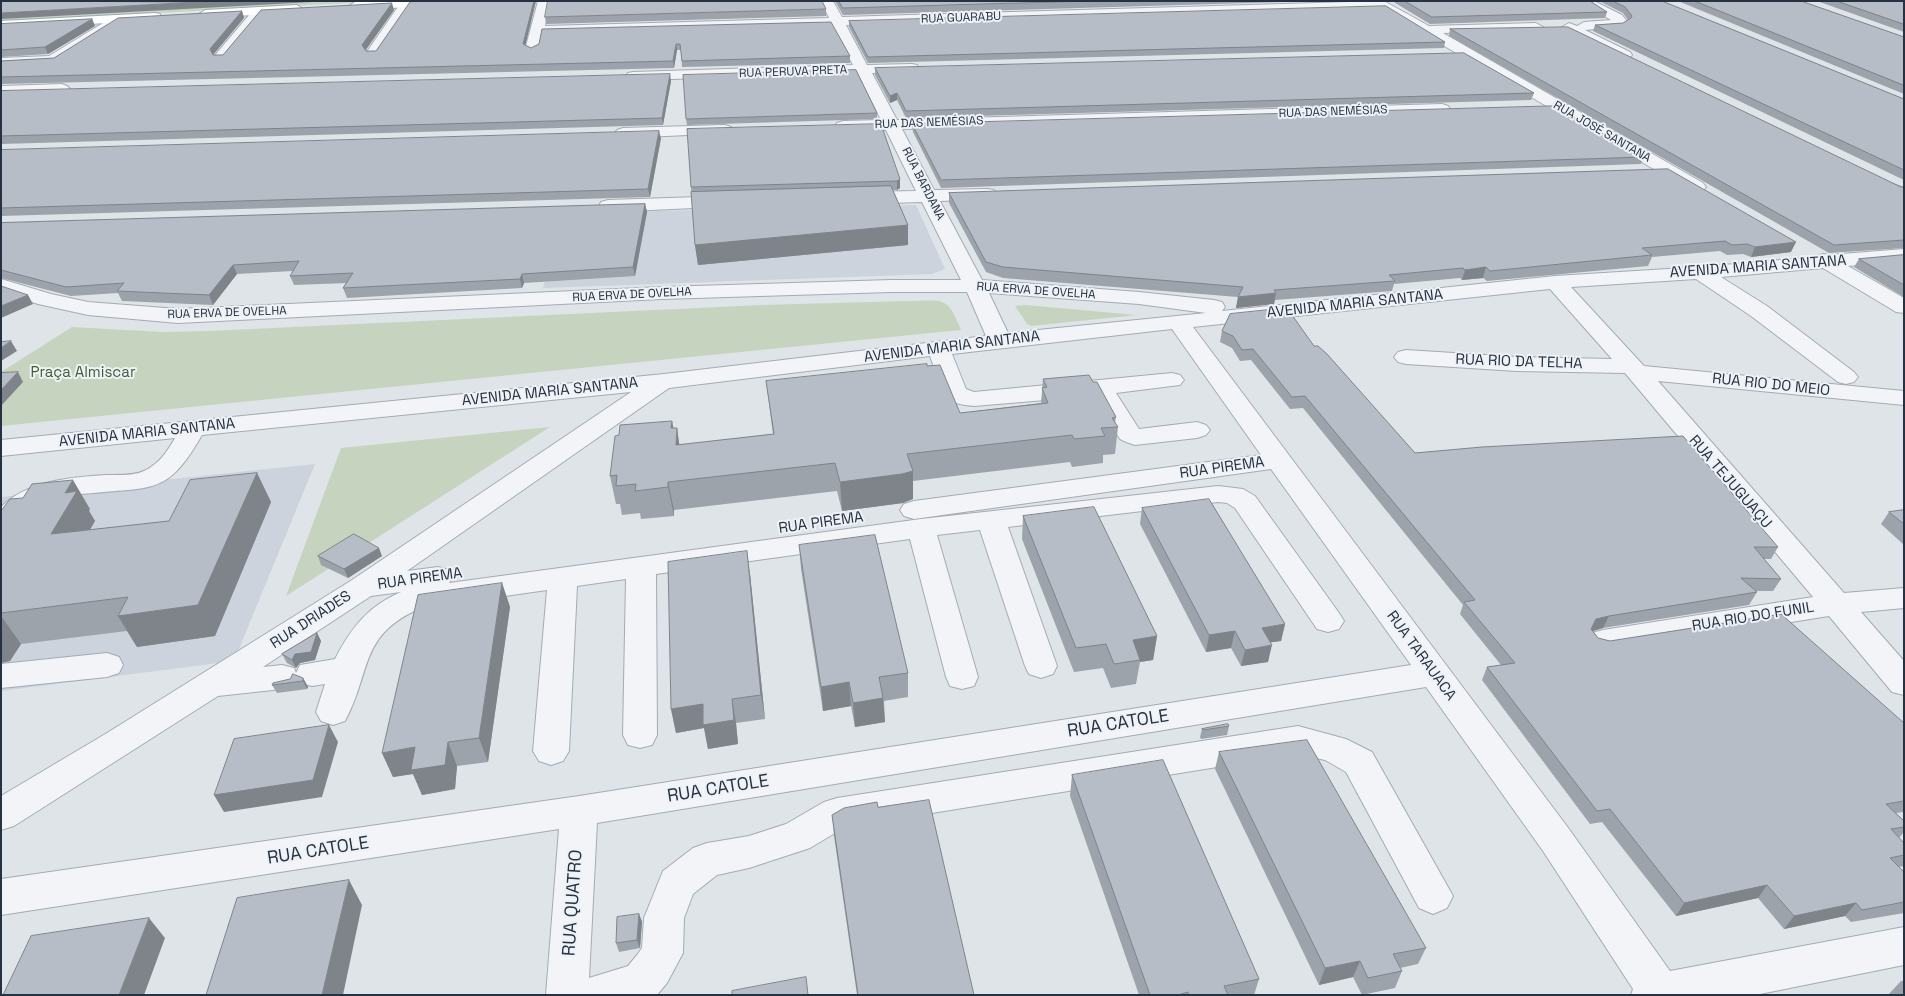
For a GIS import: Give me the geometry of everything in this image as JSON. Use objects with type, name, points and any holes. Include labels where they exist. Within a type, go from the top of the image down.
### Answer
[{"type":"main road","points":[[203,2],[208,1]]},
{"type":"main road","points":[[338,7],[444,1]]},
{"type":"main road","points":[[190,15],[308,8]]},
{"type":"main road","points":[[1,25],[171,16]]},
{"type":"street","points":[[532,49],[544,1]]},
{"type":"street","name":"RUA BARDANA","points":[[827,1],[975,286],[1000,342]]},
{"type":"street","points":[[1425,30],[1602,26],[1621,23],[1617,18],[1584,1]]},
{"type":"street","points":[[373,53],[407,3]]},
{"type":"street","name":"RUA GUARABU","points":[[537,30],[1383,4]]},
{"type":"street","name":"RUA JOSÉ SANTANA","points":[[1383,4],[1710,195]]},
{"type":"street","points":[[221,57],[259,11]]},
{"type":"street","points":[[52,60],[116,19]]},
{"type":"street","points":[[1568,27],[1639,61]]},
{"type":"street","points":[[1437,54],[1466,54]]},
{"type":"street","points":[[1,62],[64,61],[8,90]]},
{"type":"street","name":"RUA PERUVA PRETA","points":[[621,76],[929,68]]},
{"type":"street","points":[[8,90],[75,89]]},
{"type":"street","points":[[1526,107],[1556,106]]},
{"type":"street","name":"RUA DAS NEMÉSIAS","points":[[823,126],[1458,109]]},
{"type":"street","points":[[606,133],[744,129]]},
{"type":"street","points":[[1640,172],[1669,171]]},
{"type":"street","points":[[840,199],[1009,194]]},
{"type":"street","points":[[594,206],[752,202]]},
{"type":"street","points":[[1800,247],[1904,307]]},
{"type":"street","name":"AVENIDA MARIA SANTANA","points":[[1,448],[664,381],[1178,322],[1555,282],[1700,273],[1904,255]]},
{"type":"street","points":[[1700,273],[1759,311],[1846,377]]},
{"type":"street","name":"RUA TEJUGUAÇU","points":[[1555,282],[1635,369],[1904,683]]},
{"type":"street","name":"RUA ERVA DE OVELHA","points":[[1,285],[48,302],[123,314],[178,316],[662,293],[891,286],[975,286],[1139,298],[1265,313]]},
{"type":"street","name":"RUA TARAUACA","points":[[1178,322],[1433,674],[1556,840],[1656,994]]},
{"type":"street","points":[[939,349],[955,393],[964,398],[974,399],[1172,380]]},
{"type":"street","name":"RUA RIO DA TELHA","points":[[1406,357],[1635,369]]},
{"type":"street","name":"RUA RIO DO MEIO","points":[[1635,369],[1904,398]]},
{"type":"street","name":"RUA DRIADES","points":[[1,815],[363,587],[664,381]]},
{"type":"street","points":[[1100,388],[1129,434],[1135,437],[1197,430]]},
{"type":"street","points":[[1,524],[21,503],[48,491],[142,481],[156,477],[172,464],[194,428]]},
{"type":"street","points":[[1662,439],[1692,437]]},
{"type":"street","name":"RUA PIREMA","points":[[363,587],[1279,460]]},
{"type":"street","points":[[333,712],[346,670],[355,648],[366,631],[398,603],[415,598],[921,528],[1218,494],[1234,495],[1245,502],[1328,621]]},
{"type":"street","points":[[991,520],[1041,666]]},
{"type":"street","points":[[921,528],[962,677]]},
{"type":"street","points":[[640,735],[641,566]]},
{"type":"street","points":[[551,751],[564,576]]},
{"type":"street","name":"RUA RIO DO FUNIL","points":[[1603,641],[1835,604],[1904,598]]},
{"type":"street","points":[[1,676],[107,665]]},
{"type":"street","points":[[211,684],[346,670]]},
{"type":"street","name":"RUA CATOLE","points":[[1,897],[579,811],[1433,674]]},
{"type":"street","points":[[598,995],[641,982],[652,969],[662,953],[664,918],[677,883],[707,860],[749,852],[797,838],[837,813],[1298,740],[1334,749],[1359,762],[1433,896]]},
{"type":"street","name":"RUA QUATRO","points":[[567,995],[579,811]]},
{"type":"street","points":[[1656,994],[1711,989],[1904,946]]},
{"type":"shaded area","points":[[916,205],[945,269],[932,274],[543,288],[568,213]]},
{"type":"shaded area","points":[[315,464],[234,661],[1,691],[1,497]]},
{"type":"green space","points":[[268,1],[386,1],[1,21],[1,15]]},
{"type":"green space","name":"Praça Almiscar","points":[[929,300],[942,302],[947,305],[952,310],[961,330],[1,426],[1,372],[72,327],[164,332],[209,331],[761,305]]},
{"type":"green space","points":[[1025,305],[1137,315],[1031,326],[1027,324],[1015,306]]},
{"type":"green space","points":[[550,427],[286,596],[341,448]]},
{"type":"building","points":[[1,1],[197,2],[1,13]]},
{"type":"building","points":[[534,1],[523,44],[531,48],[539,44],[542,29],[831,22],[850,56],[682,61],[680,44],[676,44],[673,61],[1,77],[1,61],[54,58],[118,18],[242,11],[210,49],[213,55],[223,55],[261,10],[392,3],[362,45],[366,51],[376,51],[410,2]]},
{"type":"building","points":[[548,1],[822,1],[826,9],[545,17]]},
{"type":"building","points":[[839,1],[1089,1],[843,8]]},
{"type":"building","points":[[1405,1],[1590,1],[1607,12],[1432,17]]},
{"type":"building","points":[[1613,1],[1662,1],[1904,99],[1904,170],[1595,25],[1623,23],[1631,18],[1632,16],[1625,7]]},
{"type":"building","points":[[1695,1],[1801,1],[1904,37],[1904,85]]},
{"type":"building","points":[[1837,1],[1904,1],[1904,24]]},
{"type":"building","points":[[1386,6],[1445,42],[868,57],[849,21]]},
{"type":"building","points":[[92,19],[45,47],[1,50],[1,24]]},
{"type":"building","points":[[1568,27],[1904,187],[1904,240],[1834,245],[1450,29]]},
{"type":"building","points":[[1464,53],[1534,93],[906,111],[897,93],[890,96],[875,68]]},
{"type":"building","points":[[856,70],[877,113],[686,119],[683,75]]},
{"type":"building","points":[[670,74],[662,118],[1,136],[1,91]]},
{"type":"building","points":[[1555,106],[1644,157],[941,180],[912,124]]},
{"type":"building","points":[[881,124],[900,179],[897,181],[691,187],[687,129]]},
{"type":"building","points":[[659,131],[648,189],[1,208],[1,150]]},
{"type":"building","points":[[1668,169],[1796,242],[1755,247],[1747,244],[1732,245],[1725,241],[1642,248],[1652,255],[1490,271],[1486,267],[1389,275],[1395,281],[1274,290],[1276,293],[1238,297],[1243,287],[1003,267],[986,262],[949,193]]},
{"type":"building","points":[[891,186],[908,225],[695,245],[691,192]]},
{"type":"building","points":[[645,204],[633,267],[522,274],[520,279],[343,288],[353,273],[290,276],[299,261],[233,265],[209,295],[117,291],[124,283],[66,287],[1,270],[1,223]]},
{"type":"building","points":[[1904,255],[1904,285],[1859,259]]},
{"type":"building","points":[[1,286],[28,295],[1,306]]},
{"type":"building","points":[[1287,308],[1314,346],[1318,346],[1327,354],[1415,453],[1482,447],[1683,436],[1778,547],[1754,547],[1781,579],[1741,578],[1757,592],[1609,616],[1596,619],[1591,629],[1598,638],[1610,641],[1781,614],[1904,723],[1904,801],[1886,804],[1904,821],[1904,827],[1891,829],[1904,843],[1904,855],[1890,858],[1904,872],[1904,902],[1862,910],[1856,903],[1794,916],[1767,885],[1684,903],[1610,809],[1597,811],[1487,667],[1515,663],[1464,602],[1475,600],[1305,396],[1292,397],[1253,349],[1242,350],[1233,336],[1222,331],[1230,314]]},
{"type":"building","points":[[11,341],[1,348],[1,342]]},
{"type":"building","points":[[927,364],[927,366],[940,365],[960,413],[1048,403],[1042,388],[1047,387],[1043,379],[1089,375],[1093,382],[1097,382],[1116,417],[1112,418],[1118,427],[1101,428],[1105,436],[1074,439],[1072,435],[907,454],[913,471],[840,482],[835,463],[668,482],[668,487],[635,491],[636,484],[616,486],[617,475],[610,476],[615,436],[619,435],[620,425],[672,421],[671,428],[677,428],[676,445],[774,434],[766,381]]},
{"type":"building","points":[[18,372],[1,390],[1,373]]},
{"type":"building","points":[[257,473],[198,605],[118,616],[128,597],[1,613],[1,511],[10,499],[23,498],[32,484],[73,480],[65,493],[77,491],[51,534],[169,521],[190,480]]},
{"type":"building","points":[[1209,499],[1285,624],[1262,628],[1272,645],[1245,650],[1235,631],[1209,635],[1142,508]]},
{"type":"building","points":[[1094,507],[1157,636],[1133,640],[1140,660],[1114,664],[1106,644],[1076,648],[1023,516]]},
{"type":"building","points":[[1904,510],[1904,524],[1889,512]]},
{"type":"building","points":[[354,534],[379,548],[344,569],[318,556]]},
{"type":"building","points":[[875,535],[908,673],[879,677],[883,698],[853,703],[849,682],[821,687],[799,545]]},
{"type":"building","points":[[747,551],[761,695],[732,699],[734,720],[703,725],[703,704],[671,709],[668,562]]},
{"type":"building","points":[[502,583],[479,738],[448,742],[445,765],[411,770],[415,747],[382,753],[418,595]]},
{"type":"building","points":[[317,633],[311,652],[295,654],[292,660],[282,654]]},
{"type":"building","points":[[293,674],[303,678],[303,681],[272,685],[273,683],[290,679]]},
{"type":"building","points":[[1228,724],[1229,726],[1202,729]]},
{"type":"building","points":[[329,725],[313,780],[214,795],[234,739]]},
{"type":"building","points":[[1307,740],[1426,948],[1393,954],[1402,971],[1368,978],[1360,961],[1325,968],[1219,752]]},
{"type":"building","points":[[1163,760],[1259,979],[1224,986],[1228,995],[1189,995],[1188,992],[1178,995],[1150,995],[1072,775]]},
{"type":"building","points":[[929,800],[974,995],[858,995],[832,815],[844,808],[877,802],[878,807]]},
{"type":"building","points":[[349,880],[322,995],[206,995],[237,898]]},
{"type":"building","points":[[639,914],[637,940],[616,943],[617,917]]},
{"type":"building","points":[[149,918],[119,995],[3,995],[31,936]]},
{"type":"building","points":[[806,977],[808,995],[732,995],[732,991]]}]
